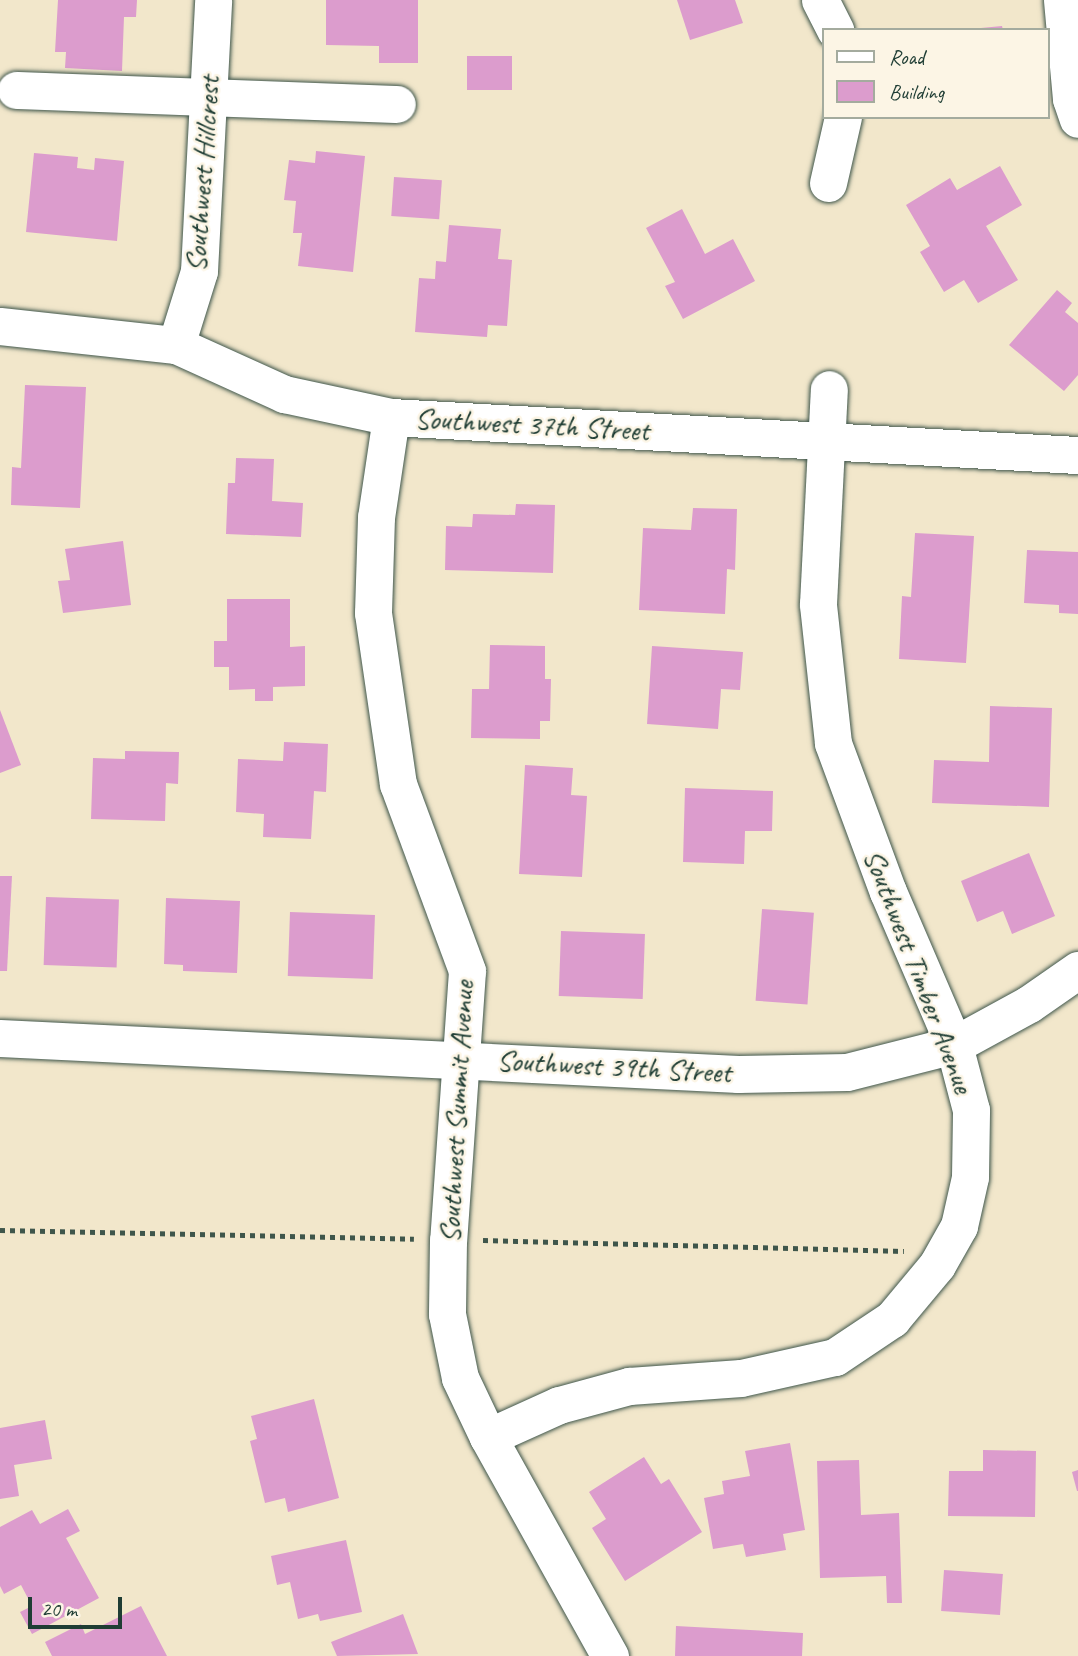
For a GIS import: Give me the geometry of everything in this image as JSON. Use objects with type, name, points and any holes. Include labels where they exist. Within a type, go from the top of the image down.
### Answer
[{"type":"street","name":"Southwest Hillcrest","points":[[176,345],[199,271],[213,0]]},
{"type":"street","points":[[820,0],[834,28]]},
{"type":"street","points":[[1062,0],[1071,99],[1078,119]]},
{"type":"street","points":[[16,90],[397,104]]},
{"type":"street","points":[[828,183],[843,119]]},
{"type":"street","name":"Southwest 37th Street","points":[[0,326],[176,345],[284,394],[391,417],[1078,455]]},
{"type":"street","name":"Southwest Timber Avenue","points":[[488,1437],[559,1405],[629,1385],[741,1378],[835,1357],[892,1319],[937,1265],[960,1226],[971,1177],[971,1110],[954,1045],[888,892],[833,743],[818,604],[828,389]]},
{"type":"street","name":"Southwest Summit Avenue","points":[[391,417],[376,517],[373,613],[398,785],[467,971],[448,1240],[447,1314],[460,1378],[488,1437],[610,1656]]},
{"type":"street","name":"Southwest 39th Street","points":[[0,1038],[462,1057],[738,1074],[847,1072],[954,1045],[1029,1004],[1078,970]]},
{"type":"building","points":[[58,0],[137,0],[136,17],[124,17],[122,71],[65,68],[66,52],[55,52]]},
{"type":"building","points":[[326,0],[418,0],[418,63],[379,63],[379,46],[326,45]]},
{"type":"building","points":[[677,0],[735,0],[743,23],[690,40]]},
{"type":"building","points":[[467,56],[512,56],[512,90],[467,90]]},
{"type":"building","points":[[316,151],[365,156],[353,272],[298,266],[302,233],[293,233],[296,201],[284,200],[289,160],[315,163]]},
{"type":"building","points":[[34,153],[78,157],[77,168],[94,170],[95,158],[124,161],[117,241],[26,232]]},
{"type":"building","points":[[1000,166],[1022,205],[986,226],[1018,280],[978,303],[964,280],[944,292],[920,252],[930,246],[906,205],[950,178],[957,190]]},
{"type":"building","points":[[394,177],[442,180],[439,219],[391,216]]},
{"type":"building","points":[[682,209],[705,254],[733,239],[755,281],[683,319],[665,286],[675,282],[646,228]]},
{"type":"building","points":[[449,225],[501,229],[498,259],[512,260],[507,326],[488,325],[487,337],[415,332],[419,278],[435,279],[436,261],[446,262]]},
{"type":"building","points":[[1057,290],[1072,303],[1065,312],[1078,323],[1078,375],[1064,391],[1009,345]]},
{"type":"building","points":[[25,385],[86,387],[80,508],[11,505],[12,467],[21,468]]},
{"type":"building","points":[[236,458],[274,459],[272,501],[303,503],[301,537],[226,534],[228,483],[235,483]]},
{"type":"building","points":[[516,504],[555,505],[553,573],[445,570],[446,526],[472,527],[473,514],[515,515]]},
{"type":"building","points":[[693,508],[737,509],[735,570],[727,569],[725,614],[639,610],[643,528],[691,530]]},
{"type":"building","points":[[915,533],[974,536],[966,663],[899,659],[902,596],[911,597]]},
{"type":"building","points":[[123,541],[131,605],[63,613],[58,581],[70,580],[65,549]]},
{"type":"building","points":[[1027,550],[1078,552],[1078,614],[1059,613],[1059,605],[1024,603]]},
{"type":"building","points":[[227,599],[290,599],[290,647],[305,646],[305,686],[273,687],[273,701],[255,701],[255,689],[229,690],[229,667],[214,667],[214,641],[227,641]]},
{"type":"building","points":[[490,645],[545,646],[545,679],[551,679],[550,721],[540,721],[540,739],[471,738],[472,689],[489,689]]},
{"type":"building","points":[[652,646],[743,652],[740,690],[721,689],[718,729],[647,724]]},
{"type":"building","points":[[990,706],[1052,708],[1049,807],[932,803],[934,760],[989,762]]},
{"type":"building","points":[[0,710],[21,765],[0,773]]},
{"type":"building","points":[[284,742],[328,744],[326,792],[314,791],[311,839],[263,837],[264,814],[236,812],[238,759],[283,761]]},
{"type":"building","points":[[125,751],[179,752],[178,784],[166,783],[165,821],[91,819],[93,758],[125,759]]},
{"type":"building","points":[[525,765],[573,768],[571,795],[587,796],[582,877],[519,874]]},
{"type":"building","points":[[685,788],[773,791],[772,831],[745,831],[744,864],[683,862]]},
{"type":"building","points":[[1029,853],[1055,916],[1012,934],[1003,911],[977,922],[961,881]]},
{"type":"building","points":[[0,876],[12,876],[7,971],[0,971]]},
{"type":"building","points":[[46,897],[119,900],[117,968],[44,965]]},
{"type":"building","points":[[166,898],[240,901],[237,973],[183,971],[183,965],[164,964]]},
{"type":"building","points":[[762,909],[814,913],[807,1004],[756,1001]]},
{"type":"building","points":[[290,912],[375,915],[373,979],[288,976]]},
{"type":"building","points":[[561,931],[645,934],[643,999],[559,996]]},
{"type":"building","points":[[314,1399],[339,1498],[288,1512],[285,1498],[265,1503],[250,1441],[257,1439],[251,1416]]},
{"type":"building","points":[[45,1420],[52,1459],[14,1465],[19,1496],[0,1499],[0,1428]]},
{"type":"building","points":[[790,1443],[805,1530],[783,1534],[786,1550],[746,1557],[743,1544],[713,1549],[704,1498],[724,1494],[722,1481],[750,1476],[745,1451]]},
{"type":"building","points":[[983,1450],[1036,1451],[1035,1517],[948,1516],[949,1471],[983,1471]]},
{"type":"building","points":[[644,1457],[661,1484],[669,1479],[702,1532],[625,1581],[592,1528],[606,1519],[589,1492]]},
{"type":"building","points":[[859,1460],[861,1515],[899,1513],[902,1603],[887,1603],[886,1576],[820,1578],[817,1461]]},
{"type":"building","points":[[1078,1470],[1078,1491],[1077,1491],[1072,1472]]},
{"type":"building","points":[[68,1509],[80,1531],[66,1538],[99,1598],[32,1634],[20,1612],[32,1606],[21,1585],[4,1594],[0,1586],[0,1527],[32,1510],[40,1524]]},
{"type":"building","points":[[346,1540],[362,1612],[320,1621],[318,1614],[298,1619],[290,1582],[277,1585],[271,1556]]},
{"type":"building","points":[[944,1570],[1003,1574],[1000,1615],[941,1611]]},
{"type":"building","points":[[141,1606],[167,1656],[52,1656],[45,1642],[81,1624],[85,1634]]},
{"type":"building","points":[[403,1614],[418,1654],[337,1656],[331,1642]]},
{"type":"building","points":[[676,1626],[803,1633],[802,1656],[675,1656]]}]
